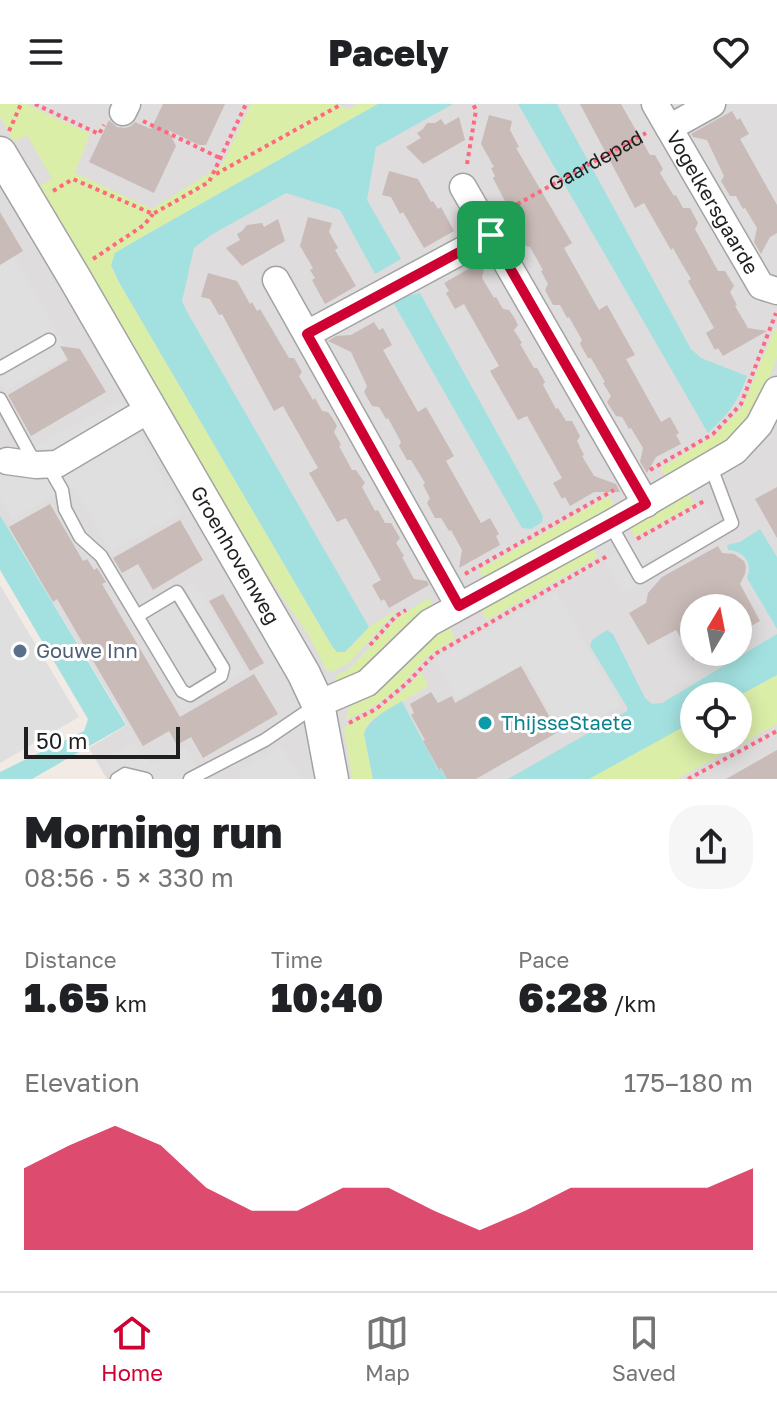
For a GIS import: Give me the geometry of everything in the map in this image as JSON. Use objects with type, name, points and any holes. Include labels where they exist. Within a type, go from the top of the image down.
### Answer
[{"type":"street","name":"Gaardepad","points":[[663,118],[712,104]]},
{"type":"street","name":"Vogelkersgaarde","points":[[663,118],[761,286],[777,291]]},
{"type":"street","name":"Groenhovenweg","points":[[5,163],[304,674],[321,720],[332,779]]},
{"type":"street","points":[[463,187],[646,504]]},
{"type":"street","points":[[307,334],[487,229]]},
{"type":"street","points":[[276,280],[453,595]]},
{"type":"street","points":[[321,720],[367,683],[429,623],[453,595],[616,536],[646,504],[735,451],[759,425],[777,390]]},
{"type":"street","points":[[4,460],[57,464],[150,409]]},
{"type":"lane","points":[[0,368],[49,340]]},
{"type":"lane","points":[[0,399],[62,490],[65,509],[80,537],[101,556],[137,616],[182,691],[190,695],[221,676],[223,668],[177,592],[137,616]]},
{"type":"lane","points":[[616,536],[640,577],[732,523],[711,467]]},
{"type":"lane","points":[[190,779],[265,740],[321,720]]},
{"type":"lane","points":[[117,779],[125,774],[146,779]]},
{"type":"path","points":[[5,163],[21,104]]},
{"type":"path","points":[[74,277],[96,256],[144,225],[153,214],[209,182],[246,104]]},
{"type":"path","points":[[214,175],[342,104]]},
{"type":"path","points":[[463,187],[474,107]]},
{"type":"path","name":"Gaardepad","points":[[487,229],[663,118]]},
{"type":"path","points":[[73,179],[153,214]]},
{"type":"path","points":[[453,595],[632,480],[713,434],[741,404],[777,310]]},
{"type":"path","points":[[321,720],[376,709],[435,654],[616,536],[720,492]]},
{"type":"path","points":[[368,647],[396,616],[409,608]]},
{"type":"path","points":[[688,779],[777,731]]},
{"type":"shaded area","points":[[0,104],[777,104],[777,681],[752,695],[752,682],[680,682],[680,737],[607,779],[107,779],[89,748],[127,725],[0,515]]},
{"type":"shaded area","points":[[12,251],[70,356],[5,391],[0,382],[0,258]]},
{"type":"shaded area","points":[[120,400],[182,513],[110,552],[74,486],[12,519],[0,497],[0,465]]},
{"type":"shaded area","points":[[703,502],[715,523],[635,568],[643,582],[623,594],[603,560]]},
{"type":"shaded area","points":[[194,581],[247,672],[182,709],[129,618]]},
{"type":"shaded area","name":"Gouwe Inn","points":[[0,585],[79,717],[0,763]]},
{"type":"shaded area","points":[[556,591],[621,706],[563,737],[525,664],[457,699],[435,659]]},
{"type":"shaded area","points":[[777,689],[777,779],[616,779],[680,747],[680,754],[752,754],[752,722]]},
{"type":"shaded area","points":[[133,743],[151,764],[186,747],[203,779],[116,779],[103,759]]},
{"type":"shaded area","points":[[281,746],[302,779],[241,779],[237,773]]},
{"type":"green space","points":[[0,104],[26,104],[90,134],[75,173],[152,209],[222,165],[251,104],[337,104],[348,109],[358,104],[378,104],[137,240],[111,265],[332,646],[338,652],[352,646],[369,627],[398,609],[349,663],[332,672],[326,669],[308,634],[269,578],[38,187],[52,179],[27,135],[14,142],[0,116]]},
{"type":"green space","points":[[775,328],[777,358],[756,412],[727,444],[667,479],[661,468],[714,436],[742,408]]},
{"type":"green space","points":[[687,491],[694,504],[635,537],[628,525]]},
{"type":"green space","points":[[609,496],[615,507],[485,581],[479,570]]},
{"type":"green space","points":[[591,547],[598,557],[487,620],[480,607]]},
{"type":"green space","points":[[429,598],[436,611],[370,669],[344,684],[334,677],[349,669],[400,616]]},
{"type":"green space","points":[[449,626],[455,639],[429,655],[385,699],[345,720],[352,701],[419,644]]},
{"type":"green space","points":[[422,672],[428,686],[372,720],[366,727],[364,734],[373,779],[352,779],[344,728],[388,702]]},
{"type":"green space","points":[[777,675],[777,724],[752,738],[752,688]]},
{"type":"green space","points":[[680,729],[680,754],[722,754],[677,779],[589,779]]},
{"type":"water","points":[[378,104],[453,104],[376,147],[367,200],[401,259],[375,274],[340,210],[286,193],[211,235],[194,248],[182,301],[369,627],[345,652],[337,652],[111,265],[115,253]]},
{"type":"water","points":[[518,104],[557,104],[691,349],[701,358],[747,376],[732,408],[708,433]]},
{"type":"water","points":[[420,293],[543,516],[542,522],[531,529],[522,528],[394,304],[406,296]]},
{"type":"water","points":[[0,515],[126,725],[32,779],[0,779],[0,772],[84,731],[88,719],[0,570]]},
{"type":"water","points":[[760,529],[777,557],[777,629],[747,578],[749,567],[746,558],[728,550],[727,545],[740,542]]},
{"type":"water","points":[[607,630],[613,634],[645,698],[652,704],[662,703],[680,692],[680,729],[589,779],[508,779],[627,711],[590,646],[592,640]]},
{"type":"water","points":[[777,634],[777,675],[752,688],[752,682],[697,682],[724,666],[752,666],[752,649]]},
{"type":"water","points":[[402,701],[438,770],[441,769],[447,779],[373,779],[364,734],[375,718]]},
{"type":"building","points":[[163,104],[225,104],[206,145],[199,145],[168,130],[176,146],[154,193],[89,162],[109,120],[117,127],[125,128],[135,122],[151,129]]},
{"type":"building","points":[[580,104],[621,104],[650,155],[655,155],[663,169],[660,173],[674,196],[683,208],[690,208],[698,223],[695,229],[718,271],[725,271],[734,286],[730,292],[748,328],[767,331],[723,356],[718,348],[715,350],[706,333],[714,328],[688,281],[691,279],[644,203],[635,208]]},
{"type":"building","points":[[732,111],[749,134],[740,139],[777,205],[777,233],[770,237],[761,254],[754,242],[757,228],[736,196],[730,196],[721,181],[724,176],[707,140],[691,134]]},
{"type":"building","points":[[489,115],[512,121],[510,130],[519,147],[516,148],[572,243],[564,248],[599,310],[607,305],[635,355],[626,359],[661,422],[670,417],[679,433],[676,435],[681,444],[656,457],[647,473],[640,462],[643,448],[631,428],[622,417],[616,416],[607,402],[611,396],[605,382],[580,344],[582,340],[569,317],[560,305],[553,305],[545,290],[548,284],[543,270],[517,232],[519,228],[493,178],[491,168],[494,167],[481,144]]},
{"type":"building","points":[[459,117],[465,140],[423,164],[406,147],[421,138],[417,133],[427,123],[441,119],[445,125]]},
{"type":"building","points":[[389,171],[418,179],[431,202],[438,209],[441,207],[454,231],[424,248],[403,212],[400,214],[391,197],[382,195]]},
{"type":"building","points":[[0,212],[23,251],[0,265]]},
{"type":"building","points":[[308,217],[332,223],[329,232],[338,248],[335,250],[356,286],[325,304],[312,280],[315,278],[310,270],[313,268],[300,246]]},
{"type":"building","points":[[278,219],[285,241],[242,266],[226,248],[240,240],[237,234],[247,225],[262,223],[264,227]]},
{"type":"building","points":[[486,259],[482,278],[503,309],[509,310],[514,317],[518,325],[514,330],[520,344],[545,382],[543,385],[556,409],[566,421],[572,421],[580,436],[577,441],[582,456],[594,476],[616,484],[620,492],[594,492],[570,506],[565,497],[562,499],[553,483],[562,478],[527,416],[518,420],[490,371],[499,366],[464,304],[455,309],[446,293],[449,291],[444,283]]},
{"type":"building","points":[[208,273],[237,281],[250,304],[252,302],[257,311],[260,309],[289,358],[294,358],[302,372],[299,376],[313,400],[315,398],[322,411],[328,412],[337,426],[334,432],[339,446],[352,470],[356,470],[365,483],[362,487],[375,511],[378,510],[385,523],[391,523],[400,538],[396,543],[414,579],[427,581],[429,585],[389,608],[384,599],[381,601],[372,585],[381,580],[346,518],[337,522],[309,473],[318,468],[283,406],[274,411],[222,314],[219,315],[210,299],[201,297]]},
{"type":"building","points":[[374,322],[379,330],[383,328],[392,345],[383,350],[418,412],[426,407],[454,456],[446,461],[481,523],[490,518],[499,534],[496,536],[500,545],[459,568],[462,550],[441,518],[435,518],[427,503],[430,498],[423,485],[425,483],[399,446],[401,442],[388,418],[379,407],[372,406],[364,392],[367,386],[351,352],[328,341],[336,336],[351,335]]},
{"type":"building","points":[[60,346],[80,349],[106,392],[31,436],[8,395],[68,360]]},
{"type":"building","points":[[777,487],[777,538],[755,499]]},
{"type":"building","points":[[50,504],[83,561],[87,559],[94,570],[97,568],[106,582],[102,584],[180,717],[254,674],[278,714],[203,758],[191,737],[177,745],[169,731],[143,746],[57,599],[53,602],[9,527]]},
{"type":"building","points":[[180,520],[203,560],[153,590],[138,564],[122,573],[113,558]]},
{"type":"building","points":[[718,546],[722,553],[734,554],[744,561],[745,574],[740,584],[745,594],[680,594],[680,637],[676,630],[648,645],[629,613],[646,603],[648,593],[662,577]]},
{"type":"building","points":[[223,594],[264,663],[250,671],[209,601]]},
{"type":"building","points":[[752,606],[760,621],[752,625]]},
{"type":"building","name":"ThijsseStaete","points":[[521,666],[558,732],[476,779],[447,779],[423,741],[411,715],[414,713],[410,704],[431,692],[438,703],[452,696],[455,703]]},
{"type":"building","points":[[777,750],[777,779],[726,779]]},
{"type":"place","name":"Gouwe Inn","points":[[20,651]]},
{"type":"place","name":"ThijsseStaete","points":[[485,723]]},
{"type":"route","points":[[491,235],[646,504],[459,606],[307,334],[491,235]]}]
